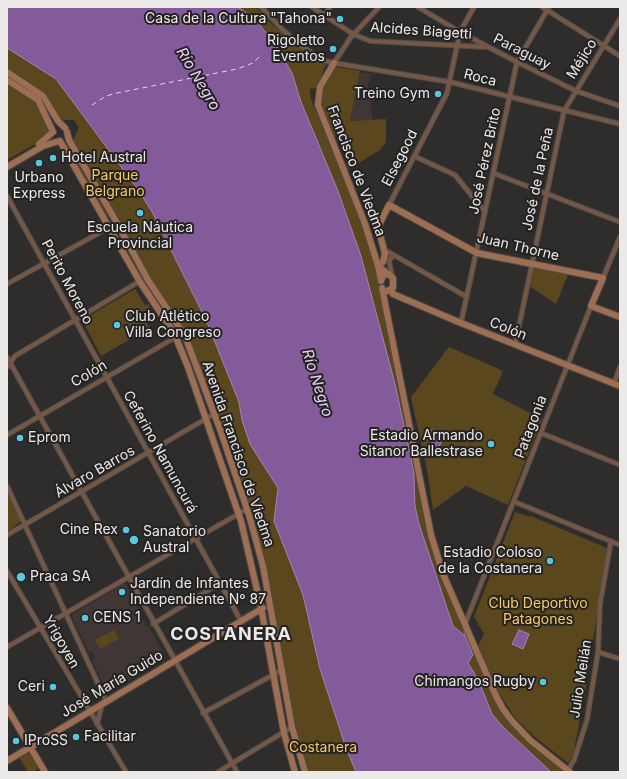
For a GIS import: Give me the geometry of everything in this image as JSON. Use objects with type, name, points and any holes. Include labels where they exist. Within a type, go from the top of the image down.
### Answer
[{"type":"main road","name":"Francisco de Viedma","points":[[334,63],[320,87],[318,105],[365,224],[378,266],[431,535],[443,574],[496,696],[512,721],[530,740],[569,771]]},
{"type":"main road","name":"Avenida Francisco de Viedma","points":[[7,72],[43,96],[58,121],[66,130],[69,140],[147,278],[183,333],[214,414],[247,509],[263,566],[283,670],[292,727],[305,772]]},
{"type":"main road","points":[[7,80],[38,100],[53,132],[54,138],[59,141]]},
{"type":"main road","points":[[7,163],[45,140],[58,126],[66,130],[66,139],[43,146],[7,167]]},
{"type":"main road","name":"Avenida Francisco de Viedma","points":[[59,141],[110,227],[140,282],[176,338],[206,419],[238,514],[254,572],[284,732],[295,772]]},
{"type":"main road","name":"Elsegood","points":[[385,250],[378,227],[389,205]]},
{"type":"main road","name":"Juan Thorne","points":[[389,205],[477,253],[603,278]]},
{"type":"main road","points":[[385,250],[384,259],[378,266],[391,276]]},
{"type":"main road","points":[[381,281],[383,276],[391,276]]},
{"type":"main road","name":"Francisco de Viedma","points":[[386,305],[393,286],[391,276]]},
{"type":"main road","name":"Patagonia","points":[[591,306],[603,278]]},
{"type":"main road","points":[[382,288],[390,291]]},
{"type":"main road","name":"Colón","points":[[390,291],[400,298],[620,386]]},
{"type":"main road","points":[[591,306],[620,317]]},
{"type":"main road","name":"José María Guido","points":[[7,761],[270,604]]},
{"type":"main road","points":[[7,708],[45,772]]},
{"type":"street","name":"Roca","points":[[261,7],[282,30],[301,46],[334,63],[450,82],[620,124]]},
{"type":"street","name":"Alcides Biagetti","points":[[312,7],[353,34],[374,42],[457,44],[488,47]]},
{"type":"street","points":[[324,16],[330,7]]},
{"type":"street","points":[[334,63],[353,34],[379,7]]},
{"type":"street","name":"Paraguay","points":[[418,7],[488,47],[576,91],[620,106]]},
{"type":"street","name":"Elsegood","points":[[389,205],[446,93],[450,82],[460,32],[474,7]]},
{"type":"street","points":[[542,7],[548,9],[620,56]]},
{"type":"street","name":"José Pérez Brito","points":[[461,323],[517,62],[548,9]]},
{"type":"street","name":"Méjico","points":[[564,111],[620,19]]},
{"type":"street","name":"José de la Peña","points":[[515,345],[545,192],[564,111]]},
{"type":"street","points":[[414,156],[455,175],[485,212]]},
{"type":"street","points":[[494,172],[620,222]]},
{"type":"street","name":"Perito Moreno","points":[[7,196],[45,263],[106,378]]},
{"type":"street","points":[[7,284],[117,223]]},
{"type":"street","name":"Patagonia","points":[[603,278],[619,245],[620,237]]},
{"type":"street","points":[[385,250],[393,256],[467,297]]},
{"type":"street","points":[[391,276],[389,260],[393,256]]},
{"type":"street","points":[[7,367],[15,356],[75,319],[147,278]]},
{"type":"street","name":"Patagonia","points":[[465,625],[515,502],[591,306]]},
{"type":"street","name":"Colón","points":[[7,435],[183,333]]},
{"type":"street","points":[[7,357],[174,661],[237,772]]},
{"type":"street","points":[[614,383],[620,368]]},
{"type":"street","name":"Ceferino Namuncurá","points":[[106,378],[241,621]]},
{"type":"street","name":"Álvaro Barros","points":[[7,535],[214,414]]},
{"type":"street","points":[[541,433],[620,465]]},
{"type":"street","points":[[7,486],[65,612],[104,702],[96,724]]},
{"type":"street","points":[[515,502],[620,545]]},
{"type":"street","points":[[7,647],[65,612],[247,509]]},
{"type":"street","name":"Julio Meilán","points":[[569,771],[587,720],[598,652],[600,604],[610,541]]},
{"type":"street","name":"Yrigoyen","points":[[7,571],[96,724],[126,772]]},
{"type":"street","points":[[154,624],[220,583]]},
{"type":"street","points":[[598,652],[620,659]]},
{"type":"street","points":[[203,713],[283,670]]},
{"type":"street","points":[[218,772],[292,727]]},
{"type":"shaded area","points":[[360,72],[371,74],[368,85],[373,120],[350,121]]},
{"type":"shaded area","points":[[123,584],[126,584],[142,616],[141,617],[146,626],[148,625],[165,656],[164,659],[146,669],[142,664],[133,669],[136,675],[126,681],[122,676],[107,686],[104,685],[92,661],[95,656],[92,652],[89,652],[72,617],[73,614]]},
{"type":"green space","points":[[238,7],[257,7],[267,20],[303,50],[326,64],[317,88],[310,89],[311,99],[363,226],[379,282],[427,533],[440,575],[494,699],[510,722],[566,772],[551,772],[545,768],[503,727],[492,714],[478,679],[468,663],[473,657],[453,626],[419,524],[415,506],[414,475],[411,458],[346,214],[301,102],[288,65],[255,19]]},
{"type":"green space","name":"Costanera","points":[[7,48],[56,79],[142,195],[180,267],[206,320],[239,402],[243,423],[258,455],[279,488],[299,586],[303,595],[315,646],[329,666],[370,772],[307,772],[294,727],[265,566],[188,337],[152,280],[121,222],[72,142],[79,128],[74,120],[64,120],[59,118],[46,96],[7,69]]},
{"type":"green space","points":[[335,67],[360,71],[350,121],[386,119],[386,142],[380,150],[347,170],[344,164],[348,162],[337,136],[333,137],[321,104],[322,90]]},
{"type":"green space","points":[[7,82],[37,102],[49,132],[44,139],[7,160]]},
{"type":"green space","points":[[66,143],[67,144],[109,217],[107,216]]},
{"type":"green space","points":[[532,266],[569,272],[556,304],[528,285]]},
{"type":"green space","name":"Club Atlético Villa Congreso","points":[[135,289],[145,305],[148,304],[155,316],[146,322],[150,328],[101,356],[82,320]]},
{"type":"green space","points":[[449,347],[503,371],[493,394],[542,419],[508,505],[466,486],[433,510],[427,470],[411,397]]},
{"type":"green space","points":[[7,489],[21,521],[7,532]]},
{"type":"green space","name":"Club Deportivo Patagones","points":[[515,512],[530,517],[531,516],[607,548],[585,693],[573,755],[568,763],[536,738],[516,719],[499,693],[478,646],[484,634],[474,617]]},
{"type":"green space","points":[[114,630],[119,639],[100,649],[95,640]]},
{"type":"green space","points":[[26,753],[31,755],[39,768],[32,772],[28,772],[19,757]]},
{"type":"water","name":"Río Negro","points":[[7,7],[238,7],[255,19],[276,45],[292,73],[301,102],[338,191],[361,256],[395,384],[414,475],[415,506],[419,524],[453,626],[465,636],[470,647],[473,655],[468,663],[478,679],[492,714],[503,727],[551,772],[356,772],[346,748],[320,669],[303,595],[274,521],[278,488],[250,444],[242,420],[239,402],[206,320],[152,212],[139,191],[56,79],[7,48]]},
{"type":"water","points":[[432,430],[444,436],[437,451],[430,448],[433,440],[428,437]]},
{"type":"water","points":[[519,630],[529,634],[523,649],[512,644]]},
{"type":"waterway","points":[[464,628],[465,636]]},
{"type":"ferry route","points":[[92,105],[106,96],[117,93],[237,69],[253,63],[262,54]]},
{"type":"place","name":"Casa de la Cultura \"Tahona\"","points":[[340,19]]},
{"type":"place","name":"Rigoletto Eventos","points":[[333,49]]},
{"type":"place","name":"Treino Gym","points":[[438,94]]},
{"type":"place","name":"Hotel Austral","points":[[53,158]]},
{"type":"place","name":"Urbano Express","points":[[39,163]]},
{"type":"place","name":"Escuela Náutica Provincial","points":[[140,213]]},
{"type":"place","name":"Club Atlético Villa Congreso","points":[[117,325]]},
{"type":"place","name":"Eprom","points":[[20,438]]},
{"type":"place","name":"Estadio Armando Sitanor Ballestrase","points":[[491,444]]},
{"type":"place","name":"Cine Rex","points":[[126,530]]},
{"type":"place","name":"Sanatorio Austral","points":[[134,540]]},
{"type":"place","name":"Estadio Coloso de la Costanera","points":[[550,561]]},
{"type":"place","name":"Praca SA","points":[[21,577]]},
{"type":"place","name":"Jardín de Infantes Independiente Nº 87","points":[[122,592]]},
{"type":"place","name":"CENS 1","points":[[85,618]]},
{"type":"place","name":"Chimangos Rugby","points":[[543,682]]},
{"type":"place","name":"Ceri","points":[[53,687]]},
{"type":"place","name":"Facilitar","points":[[76,737]]},
{"type":"place","name":"IProSS","points":[[16,741]]},
{"type":"district","name":"COSTANERA","points":[[231,635]]},
{"type":"park label","name":"Parque Belgrano","points":[[115,184]]}]
